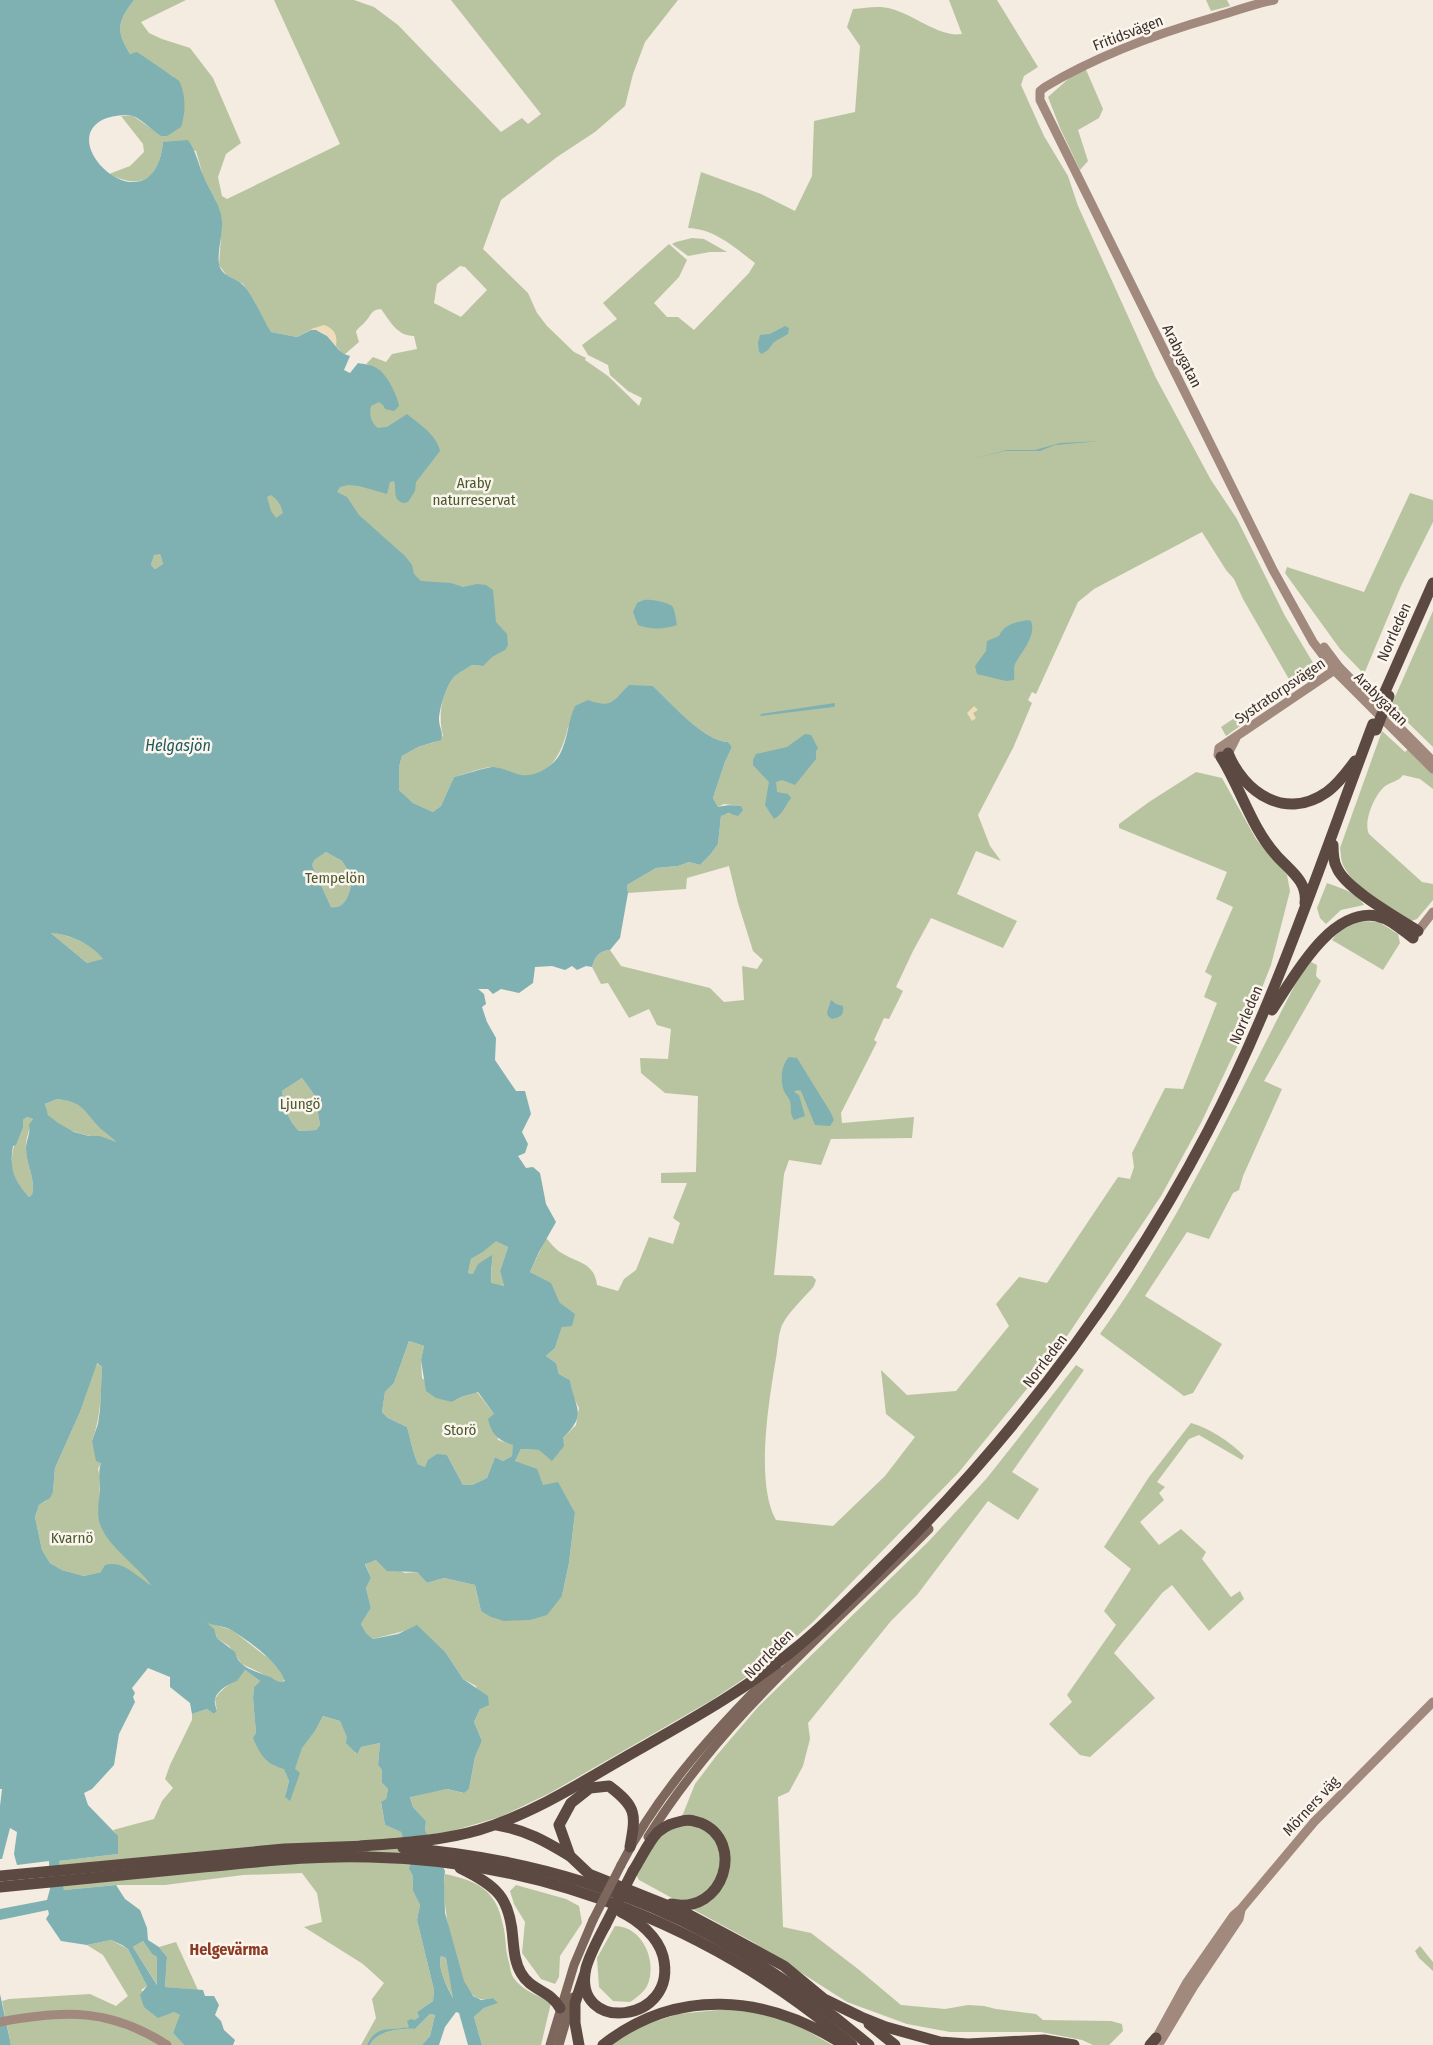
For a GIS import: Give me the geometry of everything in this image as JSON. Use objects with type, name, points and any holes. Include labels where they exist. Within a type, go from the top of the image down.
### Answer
[{"type":"highway","name":"Norrleden","points":[[1386,695],[1433,583]]},
{"type":"highway","name":"Norrleden","points":[[1386,695],[1433,595]]},
{"type":"highway","points":[[1374,727],[1386,695]]},
{"type":"highway","name":"Norrleden","points":[[798,1647],[897,1553],[957,1491],[1043,1389],[1109,1298],[1172,1197],[1228,1092],[1266,1008],[1305,908],[1362,751],[1374,727]]},
{"type":"highway","name":"Norrleden","points":[[929,1529],[1030,1414],[1114,1300],[1190,1176],[1248,1064],[1272,1010],[1374,727]]},
{"type":"highway","points":[[1225,752],[1236,770],[1250,787],[1268,799],[1292,804],[1306,802],[1328,792],[1362,751]]},
{"type":"highway","points":[[1225,752],[1261,835],[1304,887],[1306,897],[1305,908]]},
{"type":"highway","points":[[1333,845],[1337,868],[1345,880],[1416,934]]},
{"type":"highway","points":[[1272,1010],[1320,942],[1332,930],[1348,919],[1377,916],[1416,934]]},
{"type":"highway","points":[[66,1875],[329,1857],[395,1849],[459,1835],[496,1824],[535,1807],[689,1721],[739,1690],[798,1647]]},
{"type":"highway","points":[[570,1856],[559,1825],[571,1803],[590,1788],[609,1786],[627,1799],[635,1822],[630,1847]]},
{"type":"highway","points":[[630,1868],[658,1833],[670,1824],[690,1819],[705,1825],[717,1835],[726,1858],[721,1883],[709,1896],[697,1904],[679,1906],[658,1901]]},
{"type":"highway","points":[[496,1824],[533,1834],[570,1856],[589,1874],[684,1912],[784,1966],[824,1999],[861,2017],[910,2035],[940,2042],[968,2044],[1044,2040],[1074,2045]]},
{"type":"highway","points":[[579,2045],[575,2023],[575,2002],[600,1923],[644,1843]]},
{"type":"highway","points":[[0,1887],[46,1877],[284,1849],[361,1846],[438,1851],[492,1859],[572,1878],[664,1912],[747,1955],[802,1991],[869,2045]]},
{"type":"highway","points":[[395,1849],[447,1862],[533,1878],[596,1897],[686,1934],[756,1973],[814,2013],[852,2045]]},
{"type":"highway","points":[[447,1862],[482,1879],[502,1896],[511,1917],[515,1956],[521,1974],[533,1987],[550,1995],[560,2008]]},
{"type":"highway","points":[[0,1876],[46,1877]]},
{"type":"highway","points":[[588,1961],[587,1992],[593,2003],[606,2012],[619,2014],[634,2012],[648,2005],[661,1986],[664,1971],[662,1953],[650,1934],[627,1915],[596,1897]]},
{"type":"highway","points":[[603,2045],[626,2029],[658,2015],[690,2007],[726,2004],[758,2007],[787,2015],[812,2026],[845,2045]]},
{"type":"highway","points":[[861,2017],[895,2045]]},
{"type":"main road","name":"Norrleden","points":[[644,1843],[678,1792],[714,1745],[787,1669],[929,1529]]},
{"type":"main road","name":"Norrleden","points":[[550,2045],[574,1965],[600,1923],[630,1868],[630,1847],[699,1751],[752,1693],[798,1647]]},
{"type":"main road","points":[[559,2045],[568,2011],[588,1961]]},
{"type":"street","name":"Fritidsvägen","points":[[1042,106],[1039,96],[1045,87],[1084,65],[1136,42],[1274,0]]},
{"type":"street","name":"Arabygatan","points":[[1042,106],[1262,548],[1300,618],[1361,699],[1433,769]]},
{"type":"street","name":"Arabygatan","points":[[1337,669],[1433,761]]},
{"type":"street","name":"Systratorpsvägen","points":[[1225,752],[1236,738],[1337,669]]},
{"type":"street","points":[[1416,934],[1433,912]]},
{"type":"street","name":"Mörners väg","points":[[1157,2044],[1187,1982],[1233,1916],[1314,1822],[1433,1702]]},
{"type":"street","name":"Mörners väg","points":[[1408,1728],[1433,1707]]},
{"type":"street","points":[[4,2021],[51,2014],[81,2013],[128,2024],[164,2043]]},
{"type":"green space","name":"Araby naturreservat","points":[[134,0],[186,0],[141,22],[149,33],[190,48],[213,78],[241,143],[226,154],[218,177],[222,196],[227,199],[340,144],[274,0],[354,0],[374,7],[398,25],[501,132],[522,118],[528,124],[541,114],[451,0],[678,0],[645,42],[633,74],[625,106],[595,132],[557,157],[501,200],[483,249],[528,293],[537,313],[547,326],[574,352],[586,358],[585,360],[608,376],[639,406],[642,398],[628,391],[610,375],[608,365],[588,355],[582,345],[617,319],[603,303],[669,244],[687,260],[679,277],[654,303],[667,317],[678,317],[694,330],[749,273],[755,263],[716,235],[688,228],[701,172],[761,194],[795,211],[812,176],[814,121],[855,112],[860,46],[847,27],[853,9],[887,8],[945,33],[962,34],[949,0],[997,0],[1038,67],[1024,76],[1021,85],[1044,136],[1068,176],[1078,206],[1156,378],[1211,480],[1237,519],[1285,616],[1318,671],[1226,736],[1221,727],[1290,681],[1243,599],[1234,579],[1226,570],[1202,532],[1094,589],[1078,602],[1036,694],[1032,692],[1028,700],[1032,703],[1013,748],[978,815],[990,846],[1001,861],[976,851],[957,894],[1017,921],[1003,948],[931,918],[896,987],[903,991],[889,1019],[884,1018],[874,1040],[877,1042],[841,1113],[842,1123],[914,1117],[912,1138],[831,1139],[821,1165],[789,1160],[784,1174],[774,1275],[812,1276],[816,1280],[814,1286],[787,1317],[779,1335],[767,1418],[765,1464],[766,1485],[776,1520],[833,1526],[885,1476],[915,1437],[886,1414],[881,1370],[907,1395],[956,1391],[1009,1326],[996,1304],[1019,1277],[1047,1283],[1118,1177],[1130,1179],[1134,1167],[1132,1153],[1165,1088],[1183,1089],[1217,1003],[1204,997],[1212,976],[1205,972],[1233,907],[1216,899],[1227,872],[1119,828],[1119,824],[1196,772],[1222,778],[1256,839],[1287,875],[1290,891],[1271,965],[1247,1026],[1201,1123],[1161,1196],[1053,1357],[959,1472],[813,1622],[763,1666],[712,1700],[550,1793],[500,1817],[452,1831],[427,1835],[425,1830],[426,1821],[413,1807],[410,1796],[447,1789],[463,1793],[469,1789],[475,1757],[482,1741],[474,1722],[480,1709],[476,1686],[463,1679],[446,1653],[408,1630],[373,1639],[366,1633],[361,1624],[371,1608],[366,1588],[371,1578],[365,1563],[376,1560],[405,1573],[417,1572],[427,1583],[444,1578],[475,1585],[481,1611],[530,1620],[562,1596],[569,1563],[575,1513],[515,1461],[521,1449],[539,1450],[563,1438],[576,1425],[579,1408],[573,1396],[570,1380],[559,1374],[556,1363],[546,1356],[555,1348],[562,1327],[560,1303],[550,1283],[530,1272],[546,1238],[560,1252],[588,1267],[595,1277],[597,1285],[618,1291],[624,1279],[636,1270],[649,1237],[673,1244],[680,1223],[673,1218],[687,1183],[661,1183],[661,1173],[696,1172],[698,1096],[665,1093],[641,1073],[640,1058],[668,1059],[671,1029],[657,1025],[649,1009],[629,1018],[608,983],[601,984],[592,967],[598,955],[610,950],[621,966],[710,988],[724,1002],[744,1000],[742,966],[757,969],[763,960],[753,951],[729,866],[687,878],[686,889],[628,893],[627,885],[656,868],[678,866],[689,862],[700,865],[710,855],[718,844],[721,816],[725,813],[734,814],[741,806],[724,804],[718,807],[713,798],[732,747],[728,742],[709,736],[688,720],[653,686],[631,699],[568,727],[562,746],[553,763],[538,774],[529,776],[518,775],[492,767],[454,777],[441,806],[433,812],[413,803],[399,790],[399,767],[402,756],[418,747],[435,742],[443,736],[441,713],[443,699],[453,678],[472,665],[483,666],[271,543],[259,494],[379,369],[366,364],[373,357],[386,362],[392,354],[417,349],[414,336],[398,331],[381,309],[373,312],[358,329],[356,332],[359,342],[344,355],[336,346],[334,332],[314,328],[297,337],[271,332],[243,284],[227,276],[219,265],[222,221],[216,201],[203,176],[196,151],[163,142],[158,165],[147,178],[140,181],[131,181],[109,174],[130,166],[144,152],[143,144],[121,116],[133,116],[162,136],[173,132],[180,126],[183,120],[183,105],[174,77],[137,53],[130,54],[125,46],[120,26]],"holes":[[[460,266],[465,267],[487,290],[461,317],[434,303],[437,284]]]},
{"type":"green space","points":[[1206,0],[1227,0],[1230,6],[1211,11]]},
{"type":"green space","points":[[1084,65],[1103,109],[1099,118],[1078,130],[1088,161],[1080,170],[1048,97]]},
{"type":"green space","points":[[692,238],[704,239],[727,252],[710,252],[688,256],[672,244]]},
{"type":"green space","points":[[1410,493],[1433,500],[1433,522],[1401,586],[1364,674],[1340,649],[1285,573],[1287,567],[1364,592]]},
{"type":"green space","points":[[154,554],[160,554],[163,564],[155,569],[151,565]]},
{"type":"green space","points":[[1433,611],[1433,747],[1391,706]]},
{"type":"green space","points":[[1382,731],[1405,752],[1408,749],[1433,773],[1433,789],[1420,779],[1403,775],[1384,787],[1373,803],[1368,816],[1369,834],[1422,882],[1433,884],[1433,900],[1417,919],[1411,921],[1374,898],[1357,884],[1344,867],[1341,858],[1340,848]]},
{"type":"green space","name":"Tempelön","points":[[326,852],[342,861],[352,877],[347,898],[341,905],[336,907],[331,907],[312,865],[313,860]]},
{"type":"green space","points":[[1327,883],[1353,894],[1364,905],[1341,910],[1326,924],[1320,918],[1317,908]]},
{"type":"green space","points":[[1363,921],[1379,922],[1398,934],[1400,943],[1383,970],[1332,940],[1342,930]]},
{"type":"green space","points":[[50,932],[86,944],[104,960],[87,963]]},
{"type":"green space","points":[[1311,962],[1317,965],[1316,976],[1321,981],[1264,1081],[1282,1089],[1243,1176],[1239,1190],[1233,1193],[1209,1239],[1187,1232],[1145,1296],[1222,1344],[1193,1393],[1184,1396],[1100,1334],[1129,1292],[1182,1204],[1299,977]]},
{"type":"green space","name":"Ljungö","points":[[302,1078],[315,1096],[320,1125],[316,1130],[299,1131],[289,1118],[286,1108],[282,1091]]},
{"type":"green space","points":[[57,1099],[72,1101],[83,1106],[102,1129],[117,1143],[71,1131],[54,1122],[47,1114],[45,1104]]},
{"type":"green space","points":[[27,1117],[33,1119],[26,1145],[33,1184],[32,1196],[29,1197],[15,1178],[12,1160],[15,1142],[23,1120]]},
{"type":"green space","points":[[496,1240],[508,1247],[500,1271],[504,1286],[491,1284],[492,1265],[473,1274],[468,1273],[471,1259],[483,1252]]},
{"type":"green space","name":"Storö","points":[[409,1341],[424,1346],[421,1360],[422,1378],[452,1402],[477,1392],[494,1414],[498,1440],[514,1445],[512,1456],[503,1461],[495,1457],[487,1478],[472,1485],[463,1485],[447,1455],[425,1467],[418,1464],[407,1427],[388,1418],[382,1412],[385,1392],[394,1383]]},
{"type":"green space","name":"Kvarnö","points":[[96,1363],[102,1367],[99,1414],[92,1441],[101,1463],[98,1469],[100,1477],[99,1521],[121,1553],[136,1566],[152,1586],[146,1582],[101,1572],[84,1576],[62,1570],[50,1563],[42,1550],[35,1517],[39,1505],[46,1501],[53,1492],[55,1468],[80,1412]]},
{"type":"green space","points":[[1076,1365],[1084,1370],[1012,1472],[1039,1489],[1018,1520],[988,1501],[917,1595],[891,1621],[808,1723],[810,1739],[803,1766],[789,1792],[778,1797],[783,1927],[811,1933],[901,2005],[945,2009],[968,2005],[984,2006],[1036,2014],[1043,2020],[1111,2021],[1122,2024],[1123,2031],[1109,2045],[1093,2045],[1082,2040],[1041,2032],[950,2032],[907,2024],[847,2002],[753,1942],[639,1880],[635,1873],[649,1850],[683,1814],[695,1784],[758,1707],[928,1542],[987,1478]]},
{"type":"green space","points":[[1191,1423],[1205,1428],[1226,1441],[1244,1456],[1242,1460],[1199,1435],[1189,1439],[1157,1482],[1165,1487],[1159,1493],[1164,1500],[1140,1522],[1159,1545],[1181,1529],[1206,1552],[1202,1559],[1231,1597],[1240,1591],[1244,1599],[1209,1631],[1172,1585],[1162,1593],[1114,1653],[1155,1698],[1090,1757],[1080,1755],[1049,1724],[1072,1702],[1067,1695],[1116,1625],[1104,1611],[1131,1569],[1104,1547],[1149,1477]]},
{"type":"green space","points":[[205,1622],[232,1630],[273,1660],[285,1680],[277,1681],[242,1664],[229,1646],[217,1638],[216,1634]]},
{"type":"green space","points":[[245,1670],[260,1681],[254,1687],[253,1698],[256,1733],[275,1766],[284,1768],[289,1781],[285,1797],[302,1747],[315,1731],[323,1716],[340,1721],[356,1754],[361,1747],[380,1743],[378,1765],[382,1770],[382,1783],[388,1789],[386,1799],[381,1803],[385,1825],[401,1832],[410,1864],[409,1869],[413,1876],[413,1891],[420,1905],[417,1920],[434,1990],[433,2001],[417,2012],[419,2017],[410,2027],[385,2030],[375,2034],[367,2045],[361,2045],[376,2018],[372,1999],[384,1983],[363,1964],[304,1927],[322,1922],[317,1893],[302,1873],[243,1875],[165,1885],[116,1885],[64,1890],[59,1861],[118,1854],[118,1837],[113,1830],[154,1819],[162,1801],[173,1788],[165,1779],[192,1720],[192,1714],[207,1709],[214,1714],[217,1711],[215,1699],[219,1693]]},
{"type":"green space","points":[[445,1874],[476,1884],[490,1895],[495,1903],[500,1913],[505,1933],[507,1955],[513,1977],[526,1989],[551,2003],[541,2045],[482,2045],[474,2017],[484,2008],[497,2003],[493,1998],[476,1998],[467,1988],[461,1975],[450,1938],[445,1901]]},
{"type":"green space","points":[[516,1885],[566,1899],[579,1906],[582,1923],[560,1956],[559,1977],[555,1984],[541,1979],[522,1953],[525,1922],[514,1904],[510,1891]]},
{"type":"green space","points":[[615,1926],[633,1932],[640,1939],[646,1947],[651,1967],[647,1986],[642,1993],[630,2002],[613,2001],[599,1987],[597,1958]]},
{"type":"green space","points":[[111,1940],[128,1949],[147,1986],[141,1990],[168,2014],[174,2012],[181,2015],[173,2033],[184,2045],[11,2045],[2,2001],[90,1994],[116,2006],[128,1996],[103,1955],[87,1945]]},
{"type":"green space","points":[[143,1941],[152,1954],[157,1957],[158,1986],[133,1947]]},
{"type":"green space","points":[[176,1942],[198,1990],[165,1987],[167,1957],[159,1947]]},
{"type":"green space","points":[[1420,1946],[1433,1962],[1433,1971],[1419,1958],[1415,1951]]},
{"type":"green space","points":[[441,1956],[446,1958],[454,1999],[440,1967]]},
{"type":"green space","points":[[728,2009],[767,2014],[801,2027],[832,2045],[611,2045],[642,2026],[678,2014]]},
{"type":"green space","points":[[430,2014],[435,2015],[430,2036],[422,2045],[370,2045],[378,2036],[390,2031],[415,2029]]},
{"type":"sand","points":[[324,325],[334,333],[336,346],[319,331],[311,330]]},
{"type":"sand","points":[[974,706],[978,710],[973,713],[976,718],[972,721],[967,713]]},
{"type":"water","name":"Helgasjön","points":[[0,0],[134,0],[120,26],[125,46],[130,54],[137,52],[179,81],[184,98],[183,122],[181,127],[167,136],[161,136],[133,116],[109,117],[102,120],[90,132],[90,147],[98,162],[111,174],[127,181],[143,180],[156,168],[163,142],[188,140],[221,215],[219,264],[221,269],[226,275],[244,286],[271,332],[297,337],[311,330],[316,330],[327,336],[344,354],[350,356],[344,370],[350,373],[358,363],[377,368],[391,385],[399,406],[394,411],[385,409],[379,402],[371,406],[370,415],[374,424],[378,428],[387,427],[407,414],[427,430],[438,445],[440,451],[416,482],[415,491],[408,502],[403,503],[397,499],[394,481],[390,482],[387,494],[348,485],[340,487],[337,492],[347,497],[359,515],[405,556],[412,565],[414,574],[421,581],[451,583],[463,587],[477,584],[486,585],[493,590],[496,622],[507,634],[508,645],[505,650],[492,657],[483,666],[472,665],[452,679],[440,709],[441,740],[418,747],[402,756],[399,767],[399,790],[413,803],[433,812],[441,806],[454,777],[492,767],[502,768],[523,775],[536,774],[552,764],[560,754],[575,706],[588,700],[602,704],[612,702],[629,685],[653,686],[688,720],[709,736],[728,742],[732,747],[713,798],[718,807],[741,806],[743,810],[738,816],[728,813],[721,816],[718,844],[700,865],[689,862],[678,866],[656,868],[627,885],[628,893],[620,938],[610,950],[598,955],[592,967],[586,966],[577,970],[572,966],[565,970],[552,966],[535,967],[533,983],[519,993],[501,989],[493,994],[488,989],[478,989],[484,994],[486,1004],[482,1007],[487,1022],[496,1038],[495,1060],[516,1091],[525,1091],[531,1114],[522,1132],[528,1144],[525,1153],[518,1156],[526,1168],[533,1167],[540,1173],[546,1204],[556,1222],[530,1272],[551,1283],[560,1303],[575,1314],[572,1326],[562,1327],[555,1348],[546,1356],[556,1363],[559,1374],[570,1380],[578,1417],[571,1430],[563,1438],[564,1446],[552,1461],[539,1450],[521,1449],[515,1461],[537,1469],[543,1485],[558,1482],[575,1513],[569,1563],[562,1596],[547,1615],[530,1620],[504,1621],[491,1617],[481,1611],[475,1585],[444,1578],[427,1583],[417,1572],[387,1571],[376,1560],[365,1564],[371,1578],[366,1588],[371,1608],[361,1624],[366,1633],[373,1639],[398,1634],[417,1625],[446,1653],[463,1679],[488,1696],[489,1705],[480,1709],[474,1722],[482,1741],[475,1757],[469,1789],[464,1793],[447,1789],[410,1797],[413,1807],[426,1821],[425,1830],[445,1871],[445,1913],[464,1981],[473,1996],[481,2000],[493,1998],[498,2003],[484,2008],[474,2017],[482,2045],[468,2045],[459,2013],[456,2012],[445,2027],[439,2045],[422,2045],[430,2036],[435,2015],[430,2014],[415,2029],[390,2031],[378,2036],[370,2045],[367,2045],[371,2038],[379,2031],[409,2027],[407,2021],[415,2020],[419,2017],[417,2012],[433,2001],[434,1990],[417,1920],[420,1905],[413,1891],[413,1876],[409,1869],[410,1864],[401,1832],[385,1825],[381,1802],[386,1799],[388,1789],[382,1783],[382,1770],[378,1765],[380,1743],[361,1747],[357,1754],[346,1743],[347,1737],[340,1721],[323,1716],[315,1731],[302,1748],[295,1769],[300,1773],[290,1801],[285,1797],[289,1781],[284,1769],[277,1767],[264,1758],[253,1738],[256,1733],[254,1687],[260,1681],[245,1670],[237,1681],[227,1685],[218,1693],[215,1700],[217,1711],[214,1714],[207,1709],[192,1714],[190,1703],[170,1687],[170,1677],[148,1668],[132,1688],[135,1693],[133,1697],[135,1702],[119,1734],[114,1765],[92,1789],[84,1793],[88,1805],[118,1836],[118,1854],[59,1861],[64,1890],[116,1885],[125,1899],[140,1910],[147,1928],[148,1940],[159,1947],[167,1957],[165,1987],[203,1990],[205,1996],[214,1996],[219,2005],[215,2015],[221,2021],[224,2030],[235,2040],[233,2045],[184,2045],[173,2033],[180,2015],[174,2012],[158,2018],[144,2007],[140,1995],[147,1986],[128,1949],[122,1945],[111,1940],[87,1945],[61,1941],[46,1919],[49,1914],[48,1910],[0,1920],[0,1909],[47,1900],[50,1889],[49,1861],[17,1865],[14,1854],[17,1832],[10,1828],[2,1859],[0,1859],[0,1806],[2,1789],[0,1789]],"holes":[[[271,495],[279,503],[283,513],[276,518],[271,511],[267,497]],[[160,554],[163,564],[155,569],[151,565],[154,555]],[[326,852],[342,861],[352,877],[347,898],[341,905],[331,907],[312,865],[314,860]],[[51,933],[65,935],[80,941],[103,959],[87,963]],[[302,1078],[315,1096],[320,1125],[316,1130],[299,1131],[289,1118],[282,1091]],[[57,1099],[73,1102],[83,1108],[101,1129],[116,1142],[100,1136],[89,1136],[74,1132],[48,1115],[45,1104]],[[27,1117],[33,1119],[29,1125],[26,1148],[33,1183],[32,1195],[29,1197],[16,1180],[12,1168],[13,1146],[16,1145],[23,1127],[23,1120]],[[496,1241],[508,1247],[500,1271],[504,1286],[491,1283],[492,1255],[478,1264],[473,1274],[468,1273],[471,1259]],[[409,1341],[424,1346],[421,1360],[426,1391],[436,1398],[452,1402],[478,1392],[494,1414],[488,1419],[491,1429],[500,1439],[513,1445],[512,1456],[503,1461],[495,1457],[487,1478],[472,1485],[463,1485],[447,1455],[437,1454],[428,1460],[425,1467],[418,1464],[407,1427],[388,1418],[382,1412],[385,1392],[394,1383]],[[97,1363],[102,1367],[100,1410],[98,1424],[92,1441],[96,1461],[101,1463],[99,1472],[99,1521],[102,1530],[114,1547],[151,1585],[118,1565],[105,1565],[101,1572],[84,1576],[62,1570],[50,1563],[42,1550],[35,1517],[39,1505],[50,1498],[53,1492],[55,1468],[80,1412]],[[207,1623],[230,1629],[255,1647],[270,1659],[285,1681],[277,1681],[249,1669],[240,1662],[235,1652],[217,1638],[214,1629]],[[143,1941],[152,1954],[157,1957],[157,1985],[133,1947]],[[441,1956],[446,1958],[453,1998],[441,1972]]]},
{"type":"water","points":[[785,326],[789,328],[788,334],[774,342],[762,354],[759,352],[758,343],[760,335],[770,334]]},
{"type":"water","points":[[1101,441],[1055,445],[1040,451],[1005,451],[968,460],[1007,450],[1035,450],[1060,443]]},
{"type":"water","points":[[644,600],[658,601],[672,606],[677,625],[647,628],[638,625],[633,612],[637,603]]},
{"type":"water","points":[[1027,620],[1031,621],[1032,632],[1028,644],[1015,664],[1014,680],[1006,681],[977,674],[975,666],[986,651],[987,641],[999,636],[1010,625]]},
{"type":"water","points":[[835,703],[833,707],[760,716],[761,714]]},
{"type":"water","points":[[805,734],[811,735],[818,748],[816,759],[795,785],[782,780],[776,782],[777,792],[788,794],[791,798],[782,812],[774,819],[765,805],[769,782],[753,765],[753,760],[756,754],[787,747]]},
{"type":"water","points":[[831,1000],[843,1006],[841,1015],[832,1019],[828,1016],[827,1012]]},
{"type":"water","points":[[789,1057],[797,1058],[831,1113],[834,1120],[830,1126],[815,1125],[801,1091],[797,1090],[794,1092],[799,1095],[805,1116],[794,1120],[792,1117],[790,1101],[784,1091],[782,1082],[783,1068]]},
{"type":"water","points":[[0,1994],[11,2045],[0,2045]]},
{"type":"district","name":"Helgevärma","points":[[229,1949]]}]
